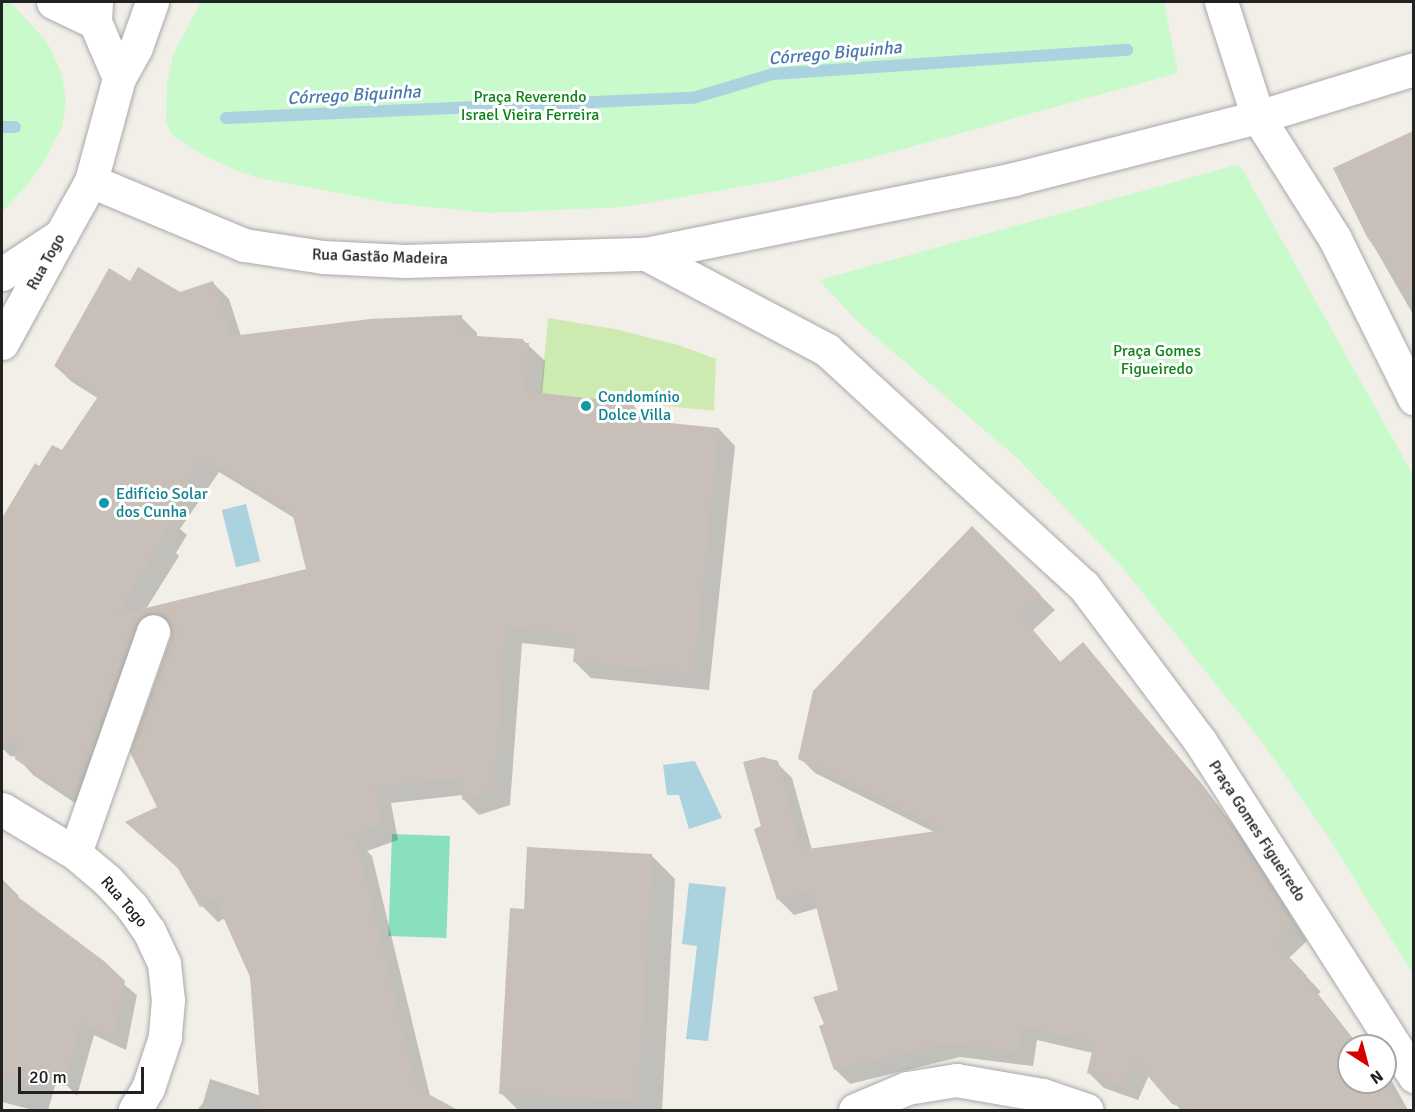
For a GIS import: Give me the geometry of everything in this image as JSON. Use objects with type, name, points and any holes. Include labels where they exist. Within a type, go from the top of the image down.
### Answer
[{"type":"street","points":[[53,2],[96,12],[119,78]]},
{"type":"street","points":[[91,182],[119,78],[136,47],[152,2]]},
{"type":"street","points":[[1221,2],[1258,117],[1335,240],[1413,398]]},
{"type":"street","points":[[646,254],[1014,179],[1258,117],[1413,69]]},
{"type":"street","name":"Rua Togo","points":[[2,342],[91,182]]},
{"type":"street","name":"Rua Gastão Madeira","points":[[91,182],[244,244],[323,257],[405,261],[646,254]]},
{"type":"street","points":[[2,274],[61,235]]},
{"type":"street","name":"Praça Gomes Figueiredo","points":[[646,254],[827,350],[1084,586],[1200,741],[1413,1076]]},
{"type":"street","points":[[75,854],[153,631]]},
{"type":"street","name":"Rua Togo","points":[[2,809],[75,854],[107,880],[132,907],[149,931],[164,963],[168,1000],[165,1037],[148,1088],[135,1110]]},
{"type":"street","points":[[855,1110],[908,1088],[956,1080],[1043,1095],[1087,1110]]},
{"type":"green space","points":[[2,2],[8,2],[15,7],[47,42],[61,72],[66,100],[62,127],[45,160],[29,183],[2,212]]},
{"type":"green space","name":"Praça Reverendo Israel Vieira Ferreira","points":[[201,2],[1164,2],[1178,73],[871,158],[775,181],[623,207],[489,213],[390,203],[260,178],[235,170],[197,152],[177,138],[170,132],[166,121],[167,84],[173,55]]},
{"type":"green space","name":"Praça Gomes Figueiredo","points":[[1236,165],[1242,169],[1413,475],[1413,974],[1329,838],[1262,742],[1122,567],[1017,458],[857,321],[819,280]]},
{"type":"green space","points":[[548,318],[615,329],[678,345],[716,359],[714,411],[541,393]]},
{"type":"green space","points":[[392,834],[450,836],[446,938],[388,936]]},
{"type":"water","points":[[246,504],[260,561],[236,567],[222,510]]},
{"type":"water","points":[[695,761],[722,818],[689,829],[679,795],[667,795],[663,765]]},
{"type":"water","points":[[689,883],[726,887],[708,1041],[686,1039],[697,946],[682,944]]},
{"type":"building","points":[[1413,131],[1413,301],[1367,237],[1333,168]]},
{"type":"building","points":[[138,267],[180,292],[213,281],[231,336],[370,319],[462,315],[462,335],[523,339],[524,343],[529,343],[525,391],[632,403],[630,419],[719,428],[694,674],[573,662],[576,635],[506,627],[494,789],[462,800],[462,778],[375,787],[382,824],[344,838],[356,839],[417,1088],[458,1110],[260,1110],[250,977],[215,899],[200,907],[177,867],[125,822],[157,807],[130,752],[171,637],[171,627],[167,618],[159,613],[149,613],[140,617],[136,624],[73,798],[15,759],[17,743],[2,742],[2,518],[35,463],[39,466],[52,445],[62,450],[99,395],[54,366],[109,268],[130,281]],"holes":[[[202,457],[292,512],[306,569],[117,615],[164,538],[160,537],[172,518],[164,514]]]},
{"type":"building","points":[[972,526],[1041,595],[1019,614],[1060,662],[1083,642],[1186,766],[1224,816],[1293,926],[1275,942],[1307,976],[1304,978],[1348,1034],[1337,1034],[1337,1094],[1393,1094],[1402,1110],[1191,1110],[1172,1104],[1134,1060],[1123,1086],[1087,1073],[1094,1043],[1023,1026],[1018,1052],[944,1043],[834,1070],[819,1026],[824,1024],[813,997],[838,990],[812,891],[777,900],[754,829],[761,826],[743,762],[763,757],[778,761],[801,850],[944,830],[798,759],[813,691]]},
{"type":"building","points":[[527,847],[652,854],[638,1101],[499,1094],[510,908],[524,909]]},
{"type":"building","points":[[2,885],[104,961],[125,981],[114,1039],[81,1023],[65,1086],[42,1078],[39,1085],[2,1075]]},
{"type":"waterway","name":"Córrego Biquinha","points":[[226,118],[693,98],[773,74],[1127,50]]},
{"type":"waterway","name":"Córrego Biquinha","points":[[2,127],[15,127]]},
{"type":"place","name":"Condomínio Dolce Villa","points":[[586,406]]},
{"type":"place","name":"Edifício Solar dos Cunha","points":[[104,503]]}]
